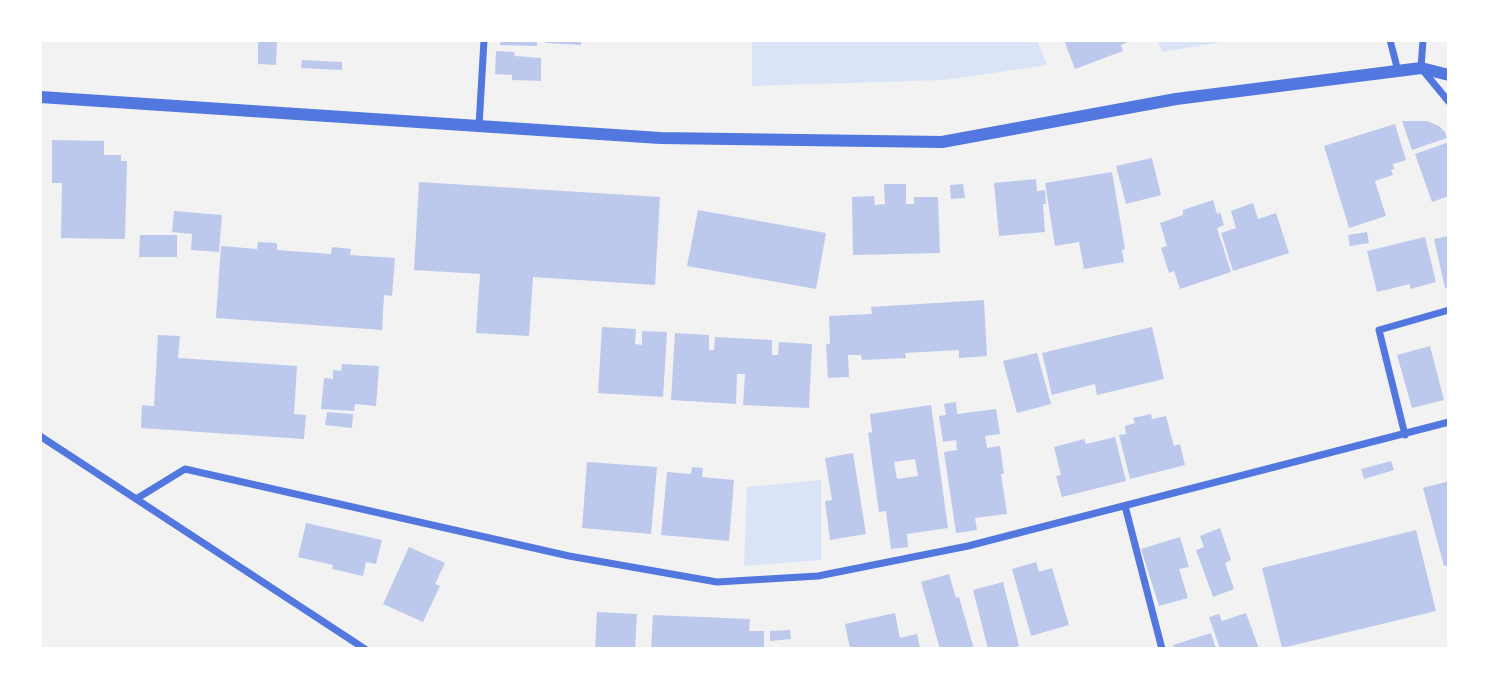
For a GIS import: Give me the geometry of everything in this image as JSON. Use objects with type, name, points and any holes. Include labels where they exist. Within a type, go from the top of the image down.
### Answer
[{"type":"street","points":[[479,126],[484,40]]},
{"type":"street","points":[[1390,40],[1398,71]]},
{"type":"street","points":[[1423,40],[1421,68],[1449,102]]},
{"type":"street","points":[[40,97],[660,138],[942,142],[1176,99],[1421,68],[1449,75]]},
{"type":"street","points":[[1405,435],[1379,330],[1449,310]]},
{"type":"street","points":[[136,499],[185,469],[569,556],[717,582],[818,576],[968,546],[1449,422]]},
{"type":"street","points":[[40,436],[365,649]]},
{"type":"street","points":[[1125,506],[1162,649]]},
{"type":"shaded area","points":[[752,40],[1037,40],[1047,65],[945,80],[752,86]]},
{"type":"shaded area","points":[[1157,40],[1223,40],[1162,52]]},
{"type":"shaded area","points":[[821,480],[821,560],[744,566],[747,487]]},
{"type":"building","points":[[258,40],[277,40],[276,65],[258,64]]},
{"type":"building","points":[[501,40],[537,40],[537,46],[500,45]]},
{"type":"building","points":[[545,40],[581,40],[581,45],[545,43]]},
{"type":"building","points":[[1064,40],[1132,40],[1121,45],[1123,51],[1075,69]]},
{"type":"building","points":[[496,51],[541,58],[541,81],[512,80],[512,75],[495,74]]},
{"type":"building","points":[[302,60],[342,62],[342,70],[301,68]]},
{"type":"building","points":[[1402,121],[1427,121],[1439,126],[1447,138],[1412,150]]},
{"type":"building","points":[[1395,124],[1406,160],[1393,164],[1393,175],[1375,181],[1386,216],[1349,228],[1324,146]]},
{"type":"building","points":[[52,140],[104,141],[104,155],[121,155],[121,161],[127,161],[125,239],[61,238],[62,183],[52,183]]},
{"type":"building","points":[[1449,142],[1449,196],[1432,202],[1415,154]]},
{"type":"building","points":[[1152,158],[1161,195],[1126,204],[1116,166]]},
{"type":"building","points":[[1112,172],[1125,249],[1122,250],[1124,262],[1084,269],[1079,242],[1055,246],[1045,183]]},
{"type":"building","points":[[1036,179],[1037,191],[1045,190],[1045,232],[999,236],[994,183]]},
{"type":"building","points":[[419,182],[660,197],[655,285],[533,277],[529,336],[476,333],[480,274],[414,270]]},
{"type":"building","points":[[884,184],[906,184],[906,204],[914,204],[914,197],[938,197],[940,253],[853,255],[852,197],[874,196],[875,205],[885,204]]},
{"type":"building","points":[[963,184],[965,198],[951,199],[950,185]]},
{"type":"building","points":[[1213,200],[1224,225],[1217,228],[1231,272],[1180,289],[1174,271],[1169,273],[1161,248],[1167,246],[1160,223],[1183,215],[1183,210]]},
{"type":"building","points":[[1253,203],[1258,219],[1276,213],[1289,253],[1233,271],[1221,233],[1236,228],[1231,211]]},
{"type":"building","points":[[698,210],[826,233],[816,289],[687,266]]},
{"type":"building","points":[[174,211],[222,215],[219,252],[191,250],[192,234],[172,232]]},
{"type":"building","points":[[1367,232],[1369,243],[1350,246],[1348,235]]},
{"type":"building","points":[[140,235],[177,235],[177,257],[139,257]]},
{"type":"building","points":[[1449,236],[1449,287],[1445,288],[1434,239]]},
{"type":"building","points":[[1425,237],[1436,282],[1410,289],[1410,284],[1377,292],[1367,251]]},
{"type":"building","points":[[258,242],[277,243],[277,250],[331,254],[332,247],[351,249],[350,255],[395,258],[392,296],[384,295],[382,330],[216,318],[221,246],[257,249]]},
{"type":"building","points":[[984,300],[987,356],[959,358],[959,350],[905,353],[906,358],[862,360],[861,355],[848,355],[849,377],[828,378],[826,344],[830,344],[829,316],[872,314],[871,307]]},
{"type":"building","points":[[602,327],[636,329],[635,344],[642,345],[642,331],[667,332],[663,397],[598,393]]},
{"type":"building","points":[[1152,327],[1164,379],[1097,395],[1095,384],[1052,395],[1042,353]]},
{"type":"building","points":[[675,333],[709,335],[709,350],[714,350],[715,337],[772,340],[772,355],[778,355],[779,342],[812,344],[809,408],[743,405],[745,374],[737,374],[736,404],[671,400]]},
{"type":"building","points":[[158,335],[180,336],[178,358],[297,366],[294,414],[306,415],[304,439],[141,428],[142,405],[154,406]]},
{"type":"building","points":[[1430,346],[1444,400],[1412,408],[1397,355]]},
{"type":"building","points":[[1037,353],[1051,404],[1017,413],[1003,361]]},
{"type":"building","points":[[342,364],[379,366],[376,406],[355,404],[354,411],[321,409],[324,378],[333,379],[333,370],[341,371]]},
{"type":"building","points":[[956,402],[957,414],[996,409],[1000,434],[985,436],[987,448],[1000,446],[1007,514],[975,518],[977,530],[956,533],[944,452],[957,450],[956,440],[943,442],[939,416],[946,415],[944,404]]},
{"type":"building","points":[[931,405],[948,528],[907,534],[908,547],[891,549],[886,511],[879,512],[868,433],[872,432],[870,414]],"holes":[[[915,459],[918,476],[897,479],[894,462]]]},
{"type":"building","points":[[327,412],[353,414],[352,428],[325,425]]},
{"type":"building","points":[[1151,414],[1152,419],[1166,416],[1174,446],[1180,444],[1185,465],[1130,479],[1119,435],[1126,434],[1125,426],[1135,423],[1133,418]]},
{"type":"building","points":[[1115,437],[1126,481],[1062,497],[1056,476],[1061,475],[1054,447],[1084,439],[1086,444]]},
{"type":"building","points":[[853,453],[866,534],[830,540],[825,501],[832,500],[825,458]]},
{"type":"building","points":[[1391,461],[1394,470],[1364,479],[1361,469]]},
{"type":"building","points":[[587,462],[657,467],[651,534],[582,528]]},
{"type":"building","points":[[692,467],[703,468],[702,477],[734,480],[729,541],[661,535],[667,472],[691,474]]},
{"type":"building","points":[[1449,481],[1449,565],[1444,566],[1423,488]]},
{"type":"building","points":[[306,523],[382,540],[376,564],[366,562],[363,576],[332,569],[333,565],[298,557]]},
{"type":"building","points":[[1220,528],[1231,560],[1225,563],[1234,589],[1213,597],[1196,550],[1204,547],[1200,536]]},
{"type":"building","points":[[1416,530],[1436,611],[1282,648],[1262,568]]},
{"type":"building","points":[[1180,537],[1189,567],[1179,569],[1188,598],[1159,606],[1141,549]]},
{"type":"building","points":[[409,547],[445,563],[435,584],[440,586],[423,622],[383,604]]},
{"type":"building","points":[[1036,562],[1039,572],[1052,568],[1069,625],[1031,636],[1012,569]]},
{"type":"building","points":[[949,574],[956,598],[959,597],[974,649],[940,649],[921,582]]},
{"type":"building","points":[[1003,582],[1019,646],[1010,649],[988,649],[973,590]]},
{"type":"building","points":[[597,612],[637,614],[635,649],[595,649]]},
{"type":"building","points":[[895,613],[900,638],[917,634],[920,649],[850,649],[845,624]]},
{"type":"building","points":[[1246,613],[1259,649],[1220,649],[1209,617],[1219,614],[1222,621]]},
{"type":"building","points":[[653,615],[750,619],[749,631],[764,631],[764,649],[651,649]]},
{"type":"building","points":[[790,630],[791,639],[770,641],[770,631]]},
{"type":"building","points":[[1211,633],[1216,649],[1175,649],[1173,645]]}]
